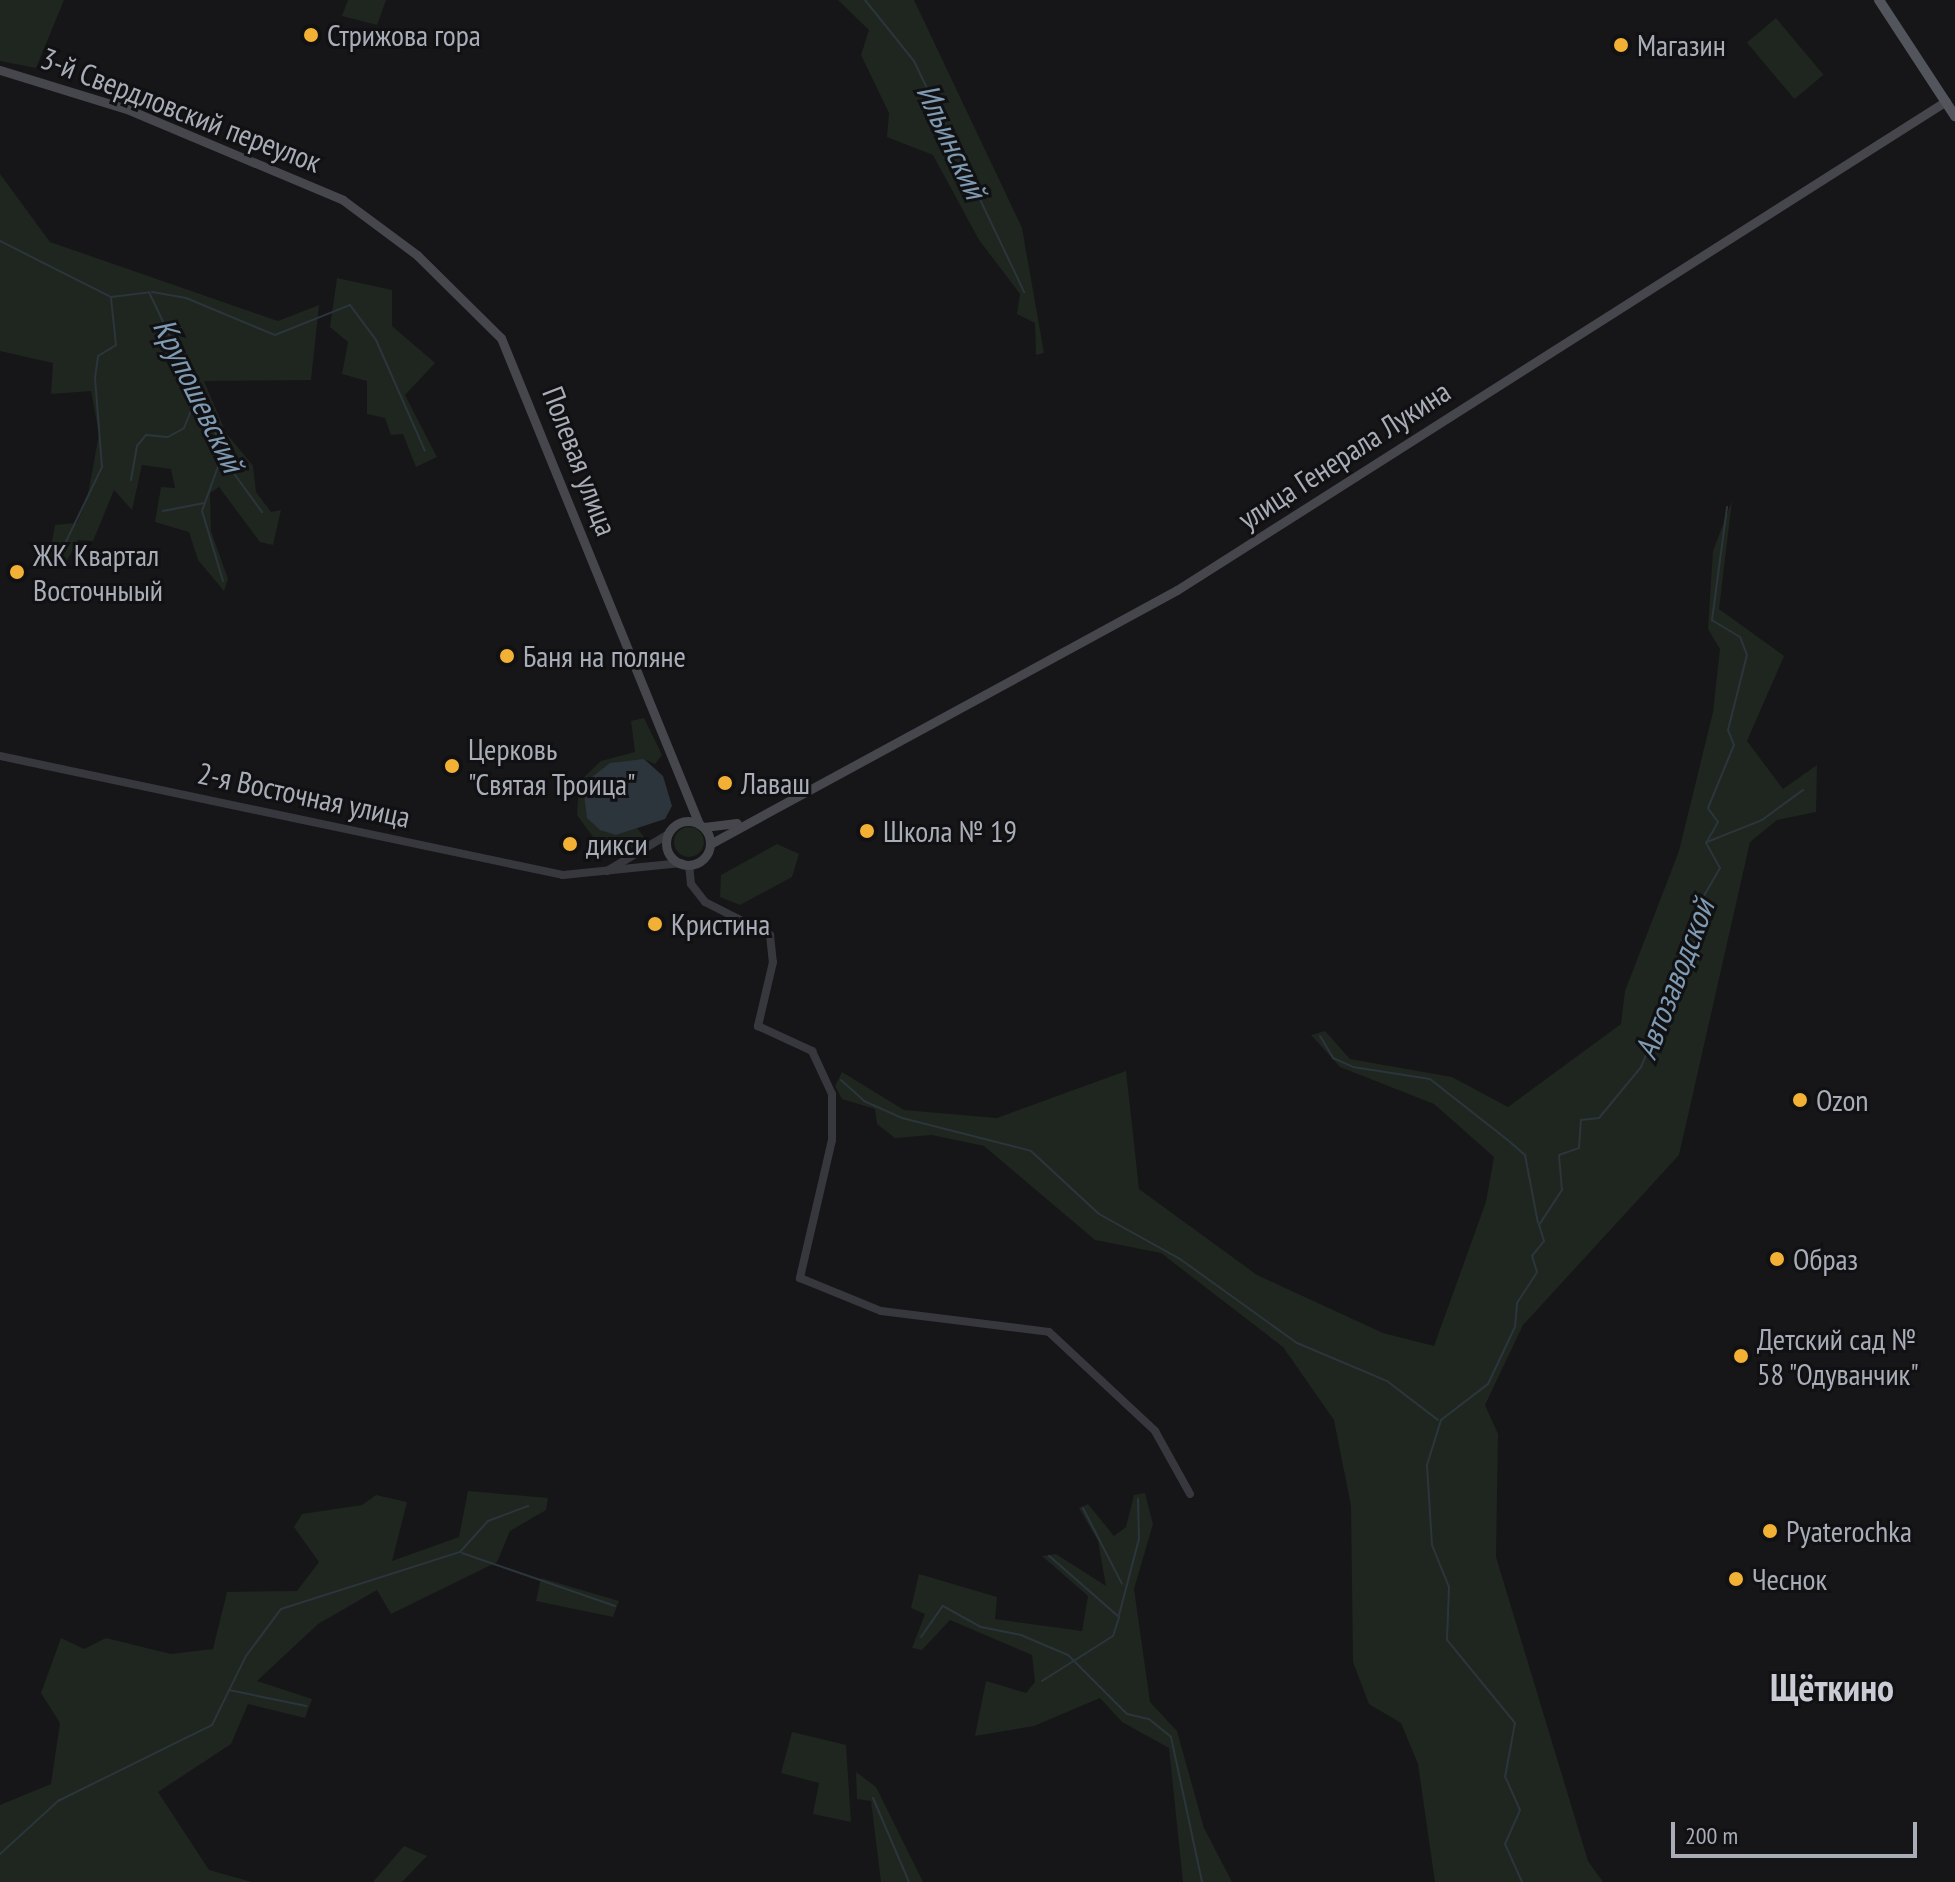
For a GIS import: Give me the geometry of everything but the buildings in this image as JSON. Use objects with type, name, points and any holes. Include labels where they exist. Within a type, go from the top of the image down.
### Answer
[{"type":"main road","points":[[1879,0],[1955,116]]},
{"type":"main road","name":"3-й Свердловский переулок","points":[[0,70],[127,109],[343,200]]},
{"type":"main road","name":"улица Генерала Лукина","points":[[710,844],[1177,590],[1781,199],[1946,101]]},
{"type":"main road","name":"Полевая улица","points":[[343,200],[417,255],[514,358],[701,825]]},
{"type":"main road","points":[[682,821],[701,825],[710,844],[685,864],[670,855],[667,835],[682,821],[690,797]]},
{"type":"main road","name":"улица Генерала Лукина","points":[[701,825],[752,819]]},
{"type":"street","name":"2-я Восточная улица","points":[[0,756],[504,864],[599,875],[685,864]]},
{"type":"street","points":[[599,875],[667,835]]},
{"type":"street","points":[[685,864],[691,884],[705,902],[770,935],[773,962],[758,1026],[812,1051],[823,1070],[835,1117],[800,1278],[881,1311],[1049,1332],[1155,1431],[1190,1494]]},
{"type":"shaded area","points":[[0,0],[64,0],[36,68],[0,61]]},
{"type":"shaded area","points":[[348,0],[386,0],[377,25],[342,16]]},
{"type":"shaded area","points":[[838,0],[914,0],[1022,228],[1044,353],[1036,355],[1035,323],[1017,314],[1020,294],[979,240],[933,155],[887,137],[889,113],[861,55],[869,30]]},
{"type":"shaded area","points":[[1776,18],[1824,75],[1794,99],[1747,42]]},
{"type":"shaded area","points":[[0,174],[50,242],[278,321],[319,305],[311,380],[204,381],[226,433],[253,466],[256,492],[271,512],[281,510],[273,545],[260,542],[219,487],[210,493],[211,531],[228,579],[224,591],[198,560],[189,532],[155,522],[161,487],[175,488],[171,469],[142,465],[132,510],[114,490],[93,541],[78,540],[66,562],[47,568],[55,525],[77,523],[87,500],[99,434],[91,391],[51,394],[53,363],[0,351]]},
{"type":"shaded area","points":[[337,278],[392,290],[392,326],[435,363],[405,395],[437,457],[416,467],[403,434],[391,435],[385,418],[367,414],[367,381],[342,374],[348,342],[330,327]]},
{"type":"shaded area","points":[[1732,501],[1719,609],[1784,656],[1747,741],[1783,789],[1817,765],[1816,812],[1777,820],[1750,842],[1679,1155],[1523,1325],[1485,1405],[1498,1434],[1496,1557],[1588,1861],[1603,1882],[1435,1882],[1418,1764],[1401,1723],[1369,1704],[1353,1662],[1351,1506],[1334,1420],[1283,1347],[1161,1253],[1095,1240],[984,1146],[932,1135],[895,1138],[877,1124],[875,1109],[842,1099],[835,1086],[842,1072],[904,1110],[997,1118],[1126,1071],[1139,1189],[1257,1275],[1383,1333],[1434,1346],[1486,1202],[1494,1157],[1434,1104],[1340,1067],[1311,1035],[1325,1031],[1350,1059],[1452,1077],[1508,1107],[1621,1024],[1625,991],[1679,851],[1713,712],[1720,649],[1708,629],[1713,551]]},
{"type":"shaded area","points":[[644,718],[662,755],[655,764],[644,759],[616,835],[637,828],[644,837],[631,848],[629,839],[596,841],[577,815],[579,782],[601,761],[635,752],[631,721]]},
{"type":"shaded area","points":[[644,759],[663,776],[672,806],[665,819],[616,835],[600,830],[587,818],[584,795],[592,777],[610,763]]},
{"type":"shaded area","points":[[689,827],[700,831],[704,842],[700,853],[689,857],[678,853],[674,842],[678,831]]},
{"type":"shaded area","points":[[777,844],[799,854],[792,877],[740,905],[720,897],[721,875]]},
{"type":"shaded area","points":[[468,1491],[548,1498],[546,1510],[510,1531],[497,1562],[391,1614],[377,1590],[318,1624],[257,1681],[312,1699],[305,1718],[248,1704],[231,1744],[158,1792],[209,1870],[252,1882],[0,1882],[0,1805],[51,1784],[60,1723],[41,1693],[61,1638],[84,1649],[106,1638],[171,1654],[213,1649],[227,1592],[297,1591],[319,1562],[294,1527],[302,1514],[362,1505],[376,1495],[407,1502],[392,1561],[459,1537]]},
{"type":"shaded area","points":[[1145,1493],[1153,1524],[1134,1589],[1150,1702],[1177,1731],[1204,1828],[1232,1882],[1183,1882],[1169,1748],[1122,1722],[1100,1698],[1034,1726],[975,1736],[986,1681],[1026,1693],[1035,1682],[1032,1655],[950,1620],[922,1650],[912,1648],[925,1614],[911,1608],[919,1574],[997,1597],[995,1619],[1082,1631],[1088,1596],[1042,1556],[1056,1554],[1106,1586],[1098,1541],[1079,1508],[1088,1504],[1114,1536],[1126,1527],[1134,1495]]},
{"type":"shaded area","points":[[541,1578],[619,1601],[613,1617],[536,1601]]},
{"type":"shaded area","points":[[792,1732],[846,1745],[851,1822],[813,1814],[819,1783],[781,1773]]},
{"type":"shaded area","points":[[856,1772],[876,1787],[923,1882],[881,1882],[871,1801],[857,1799]]},
{"type":"shaded area","points":[[404,1846],[427,1856],[402,1882],[373,1882]]},
{"type":"waterway","name":"Ильинский","points":[[865,0],[914,61],[1024,292]]},
{"type":"waterway","name":"Крупошевский","points":[[0,241],[111,297],[149,292],[235,475],[262,512]]},
{"type":"waterway","points":[[152,292],[186,298],[275,335],[350,305],[376,340],[425,451]]},
{"type":"waterway","points":[[60,554],[102,467],[95,378],[98,356],[116,345],[111,298]]},
{"type":"waterway","points":[[131,480],[137,446],[146,435],[168,437],[184,428],[198,394]]},
{"type":"waterway","points":[[223,581],[202,511],[225,447]]},
{"type":"waterway","points":[[163,511],[204,503]]},
{"type":"waterway","name":"Автозаводской","points":[[1522,1882],[1505,1844],[1520,1810],[1505,1777],[1515,1723],[1447,1640],[1449,1587],[1432,1545],[1427,1465],[1441,1420],[1488,1384],[1515,1327],[1517,1303],[1537,1272],[1532,1256],[1544,1241],[1539,1225],[1562,1190],[1559,1155],[1579,1148],[1581,1120],[1599,1118],[1641,1067],[1698,933],[1698,906],[1720,868],[1706,843],[1718,822],[1708,808],[1734,745],[1728,730],[1747,655],[1740,637],[1712,620],[1727,507]]},
{"type":"waterway","points":[[1707,842],[1762,820],[1803,790]]},
{"type":"waterway","points":[[1320,1036],[1333,1058],[1353,1067],[1430,1079],[1510,1142],[1525,1155],[1538,1223]]},
{"type":"waterway","points":[[841,1080],[864,1101],[902,1118],[1031,1151],[1099,1214],[1180,1259],[1297,1343],[1387,1381],[1438,1420]]},
{"type":"waterway","points":[[1119,1615],[1139,1539],[1138,1499]]},
{"type":"waterway","points":[[0,1854],[58,1801],[212,1725],[246,1656],[281,1609],[460,1552],[488,1521],[528,1506]]},
{"type":"waterway","points":[[1083,1508],[1122,1584]]},
{"type":"waterway","points":[[462,1553],[615,1606]]},
{"type":"waterway","points":[[1042,1681],[1113,1636],[1119,1617],[1049,1556]]},
{"type":"waterway","points":[[921,1637],[943,1606],[981,1627],[1021,1635],[1068,1655],[1127,1714],[1149,1719],[1171,1737],[1202,1882]]},
{"type":"waterway","points":[[229,1690],[306,1706]]},
{"type":"waterway","points":[[873,1798],[909,1882]]},
{"type":"place","name":"Стрижова гора","points":[[311,35]]},
{"type":"place","name":"Магазин","points":[[1621,45]]},
{"type":"place","name":"ЖК Квартал Восточныый","points":[[17,572]]},
{"type":"place","name":"Баня на поляне","points":[[507,656]]},
{"type":"place","name":"Церковь \"Святая Троица\"","points":[[452,766]]},
{"type":"place","name":"Лаваш","points":[[725,783]]},
{"type":"place","name":"Школа № 19","points":[[867,831]]},
{"type":"place","name":"дикси","points":[[570,844]]},
{"type":"place","name":"Кристина","points":[[655,924]]},
{"type":"place","name":"Ozon","points":[[1800,1100]]},
{"type":"place","name":"Образ","points":[[1777,1259]]},
{"type":"place","name":"Детский сад № 58 \"Одуванчик\"","points":[[1741,1356]]},
{"type":"place","name":"Pyaterochka","points":[[1770,1531]]},
{"type":"place","name":"Чеснок","points":[[1736,1579]]},
{"type":"district","name":"Щёткино","points":[[1832,1687]]}]
